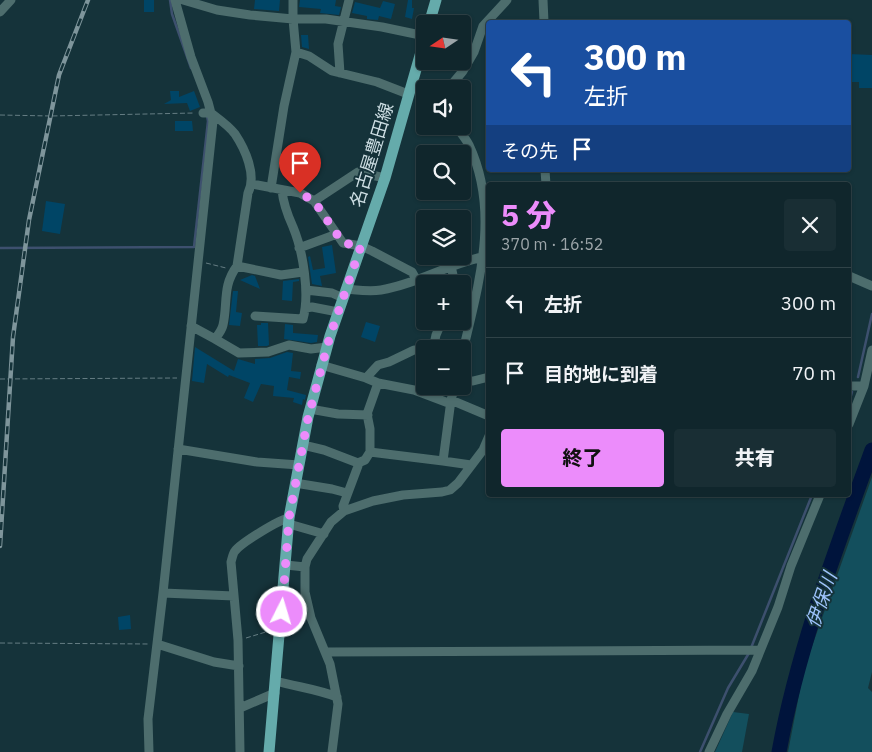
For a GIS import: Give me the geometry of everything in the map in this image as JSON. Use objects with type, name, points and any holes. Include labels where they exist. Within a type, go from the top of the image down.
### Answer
[{"type":"main road","points":[[432,15],[436,0]]},
{"type":"main road","name":"名古屋豊田線","points":[[269,752],[289,521],[310,409],[321,365],[338,312],[385,178],[416,67]]},
{"type":"street","points":[[0,12],[11,0]]},
{"type":"street","points":[[149,752],[148,719],[164,593],[190,326],[213,120],[208,113],[208,102],[191,56],[175,0]]},
{"type":"street","points":[[183,0],[293,19],[326,19],[382,27],[416,35]]},
{"type":"street","points":[[271,188],[284,106],[296,52],[293,0]]},
{"type":"street","points":[[340,72],[338,44],[349,0]]},
{"type":"street","points":[[489,20],[507,0]]},
{"type":"street","points":[[543,0],[544,20]]},
{"type":"street","points":[[455,80],[474,52],[486,24]]},
{"type":"street","points":[[296,52],[309,56],[332,71],[377,82],[408,94]]},
{"type":"street","points":[[208,113],[234,133],[248,162],[252,184],[248,192],[235,268],[226,286],[223,326],[215,339]]},
{"type":"street","points":[[462,135],[469,144],[485,197],[486,256],[466,340]]},
{"type":"street","points":[[314,201],[358,172],[385,178]]},
{"type":"street","points":[[252,184],[300,193],[314,201],[343,243],[361,246],[412,272],[416,279],[380,290],[344,294],[306,290]]},
{"type":"street","points":[[255,316],[303,319],[306,308],[306,290],[299,248],[282,196],[282,190]]},
{"type":"street","points":[[299,248],[337,234]]},
{"type":"street","points":[[427,275],[486,256]]},
{"type":"street","points":[[451,266],[452,275]]},
{"type":"street","points":[[235,268],[281,276],[303,272]]},
{"type":"street","points":[[851,277],[872,286]]},
{"type":"street","points":[[306,308],[312,307],[338,312]]},
{"type":"street","points":[[190,326],[239,353],[268,352],[289,345],[310,349],[327,347]]},
{"type":"street","points":[[366,378],[378,365],[416,350]]},
{"type":"street","points":[[851,419],[864,386],[872,350]]},
{"type":"street","points":[[321,365],[366,378],[378,384],[414,390],[486,415]]},
{"type":"street","points":[[471,381],[486,377]]},
{"type":"street","points":[[303,445],[324,450],[358,463],[365,460],[370,452],[368,415],[378,384]]},
{"type":"street","points":[[851,386],[864,386]]},
{"type":"street","points":[[443,461],[453,395]]},
{"type":"street","points":[[310,409],[338,414],[368,415]]},
{"type":"street","points":[[332,752],[338,704],[335,683],[326,652],[311,618],[304,592],[307,559],[331,522],[344,511],[373,501],[404,494],[435,493],[450,490],[458,483],[483,450],[486,443]]},
{"type":"street","points":[[178,449],[257,462],[299,465]]},
{"type":"street","points":[[370,452],[471,465]]},
{"type":"street","points":[[344,511],[343,506],[358,463]]},
{"type":"street","points":[[295,483],[347,493]]},
{"type":"street","points":[[709,752],[727,714],[752,671],[758,650],[819,497]]},
{"type":"street","points":[[240,752],[238,640],[231,562],[235,551],[264,530],[284,519],[324,534]]},
{"type":"street","points":[[286,565],[305,567]]},
{"type":"street","points":[[164,593],[234,596]]},
{"type":"street","points":[[157,644],[214,662],[239,666]]},
{"type":"street","points":[[326,652],[758,650]]},
{"type":"street","points":[[240,708],[275,687],[319,690],[337,697]]},
{"type":"path","points":[[0,115],[208,113]]},
{"type":"path","points":[[198,262],[235,268]]},
{"type":"path","points":[[0,379],[185,379]]},
{"type":"path","points":[[238,640],[280,628]]},
{"type":"path","points":[[0,643],[157,644]]},
{"type":"shaded area","points":[[872,477],[872,672],[868,688],[872,692],[872,752],[788,752],[804,669]]},
{"type":"shaded area","points":[[733,712],[749,714],[742,752],[715,752]]},
{"type":"building","points":[[144,0],[154,0],[154,12],[144,12]]},
{"type":"building","points":[[255,0],[280,0],[279,11],[254,9]]},
{"type":"building","points":[[300,0],[336,0],[335,6],[341,7],[339,15],[320,13],[321,9],[299,7]]},
{"type":"building","points":[[408,0],[412,0],[412,8],[414,8],[412,19],[405,17]]},
{"type":"building","points":[[383,1],[395,4],[391,19],[379,16],[378,20],[367,19],[367,16],[352,13],[355,2],[380,8]]},
{"type":"building","points":[[301,35],[308,35],[309,49],[302,47]]},
{"type":"building","points":[[851,54],[872,55],[872,88],[859,88],[859,82],[851,82]]},
{"type":"building","points":[[170,91],[179,91],[179,97],[194,91],[200,107],[190,111],[187,103],[164,104],[171,100]]},
{"type":"building","points":[[175,121],[192,121],[193,131],[175,131]]},
{"type":"building","points":[[46,201],[65,204],[60,234],[42,231]]},
{"type":"building","points":[[332,245],[336,273],[320,276],[322,286],[312,284],[308,257],[310,256],[313,270],[325,268],[322,247]]},
{"type":"building","points":[[252,275],[255,276],[260,289],[240,280]]},
{"type":"building","points":[[299,279],[299,281],[293,282],[292,301],[282,300],[283,281]]},
{"type":"building","points":[[233,291],[238,291],[236,312],[242,313],[240,326],[229,325]]},
{"type":"building","points":[[366,322],[380,326],[375,342],[361,337]]},
{"type":"building","points":[[261,323],[268,323],[269,345],[267,346],[258,346],[257,325],[261,325]]},
{"type":"building","points":[[285,324],[293,325],[293,333],[318,335],[317,342],[311,343],[284,339]]},
{"type":"building","points":[[195,347],[234,371],[238,359],[255,364],[255,359],[270,358],[287,352],[293,353],[291,371],[301,372],[300,379],[289,377],[287,390],[306,395],[305,400],[303,399],[302,405],[293,402],[294,398],[273,396],[274,386],[261,384],[253,402],[244,398],[250,383],[229,375],[228,377],[207,364],[204,383],[192,381]]},
{"type":"building","points":[[130,615],[131,629],[119,630],[118,617]]},
{"type":"waterway","points":[[170,0],[172,14],[191,68]]},
{"type":"waterway","points":[[0,248],[194,247],[207,116]]},
{"type":"waterway","points":[[858,377],[872,314]]},
{"type":"waterway","name":"伊保川","points":[[779,752],[796,675],[807,637],[872,450]]},
{"type":"waterway","points":[[751,648],[811,497]]},
{"type":"waterway","points":[[700,752],[728,688],[749,653]]},
{"type":"railway","points":[[0,546],[13,337],[29,220],[59,75],[88,0]]},
{"type":"route","points":[[282,612],[289,518],[308,418],[321,365],[361,246],[343,243],[314,201],[300,193]]}]
